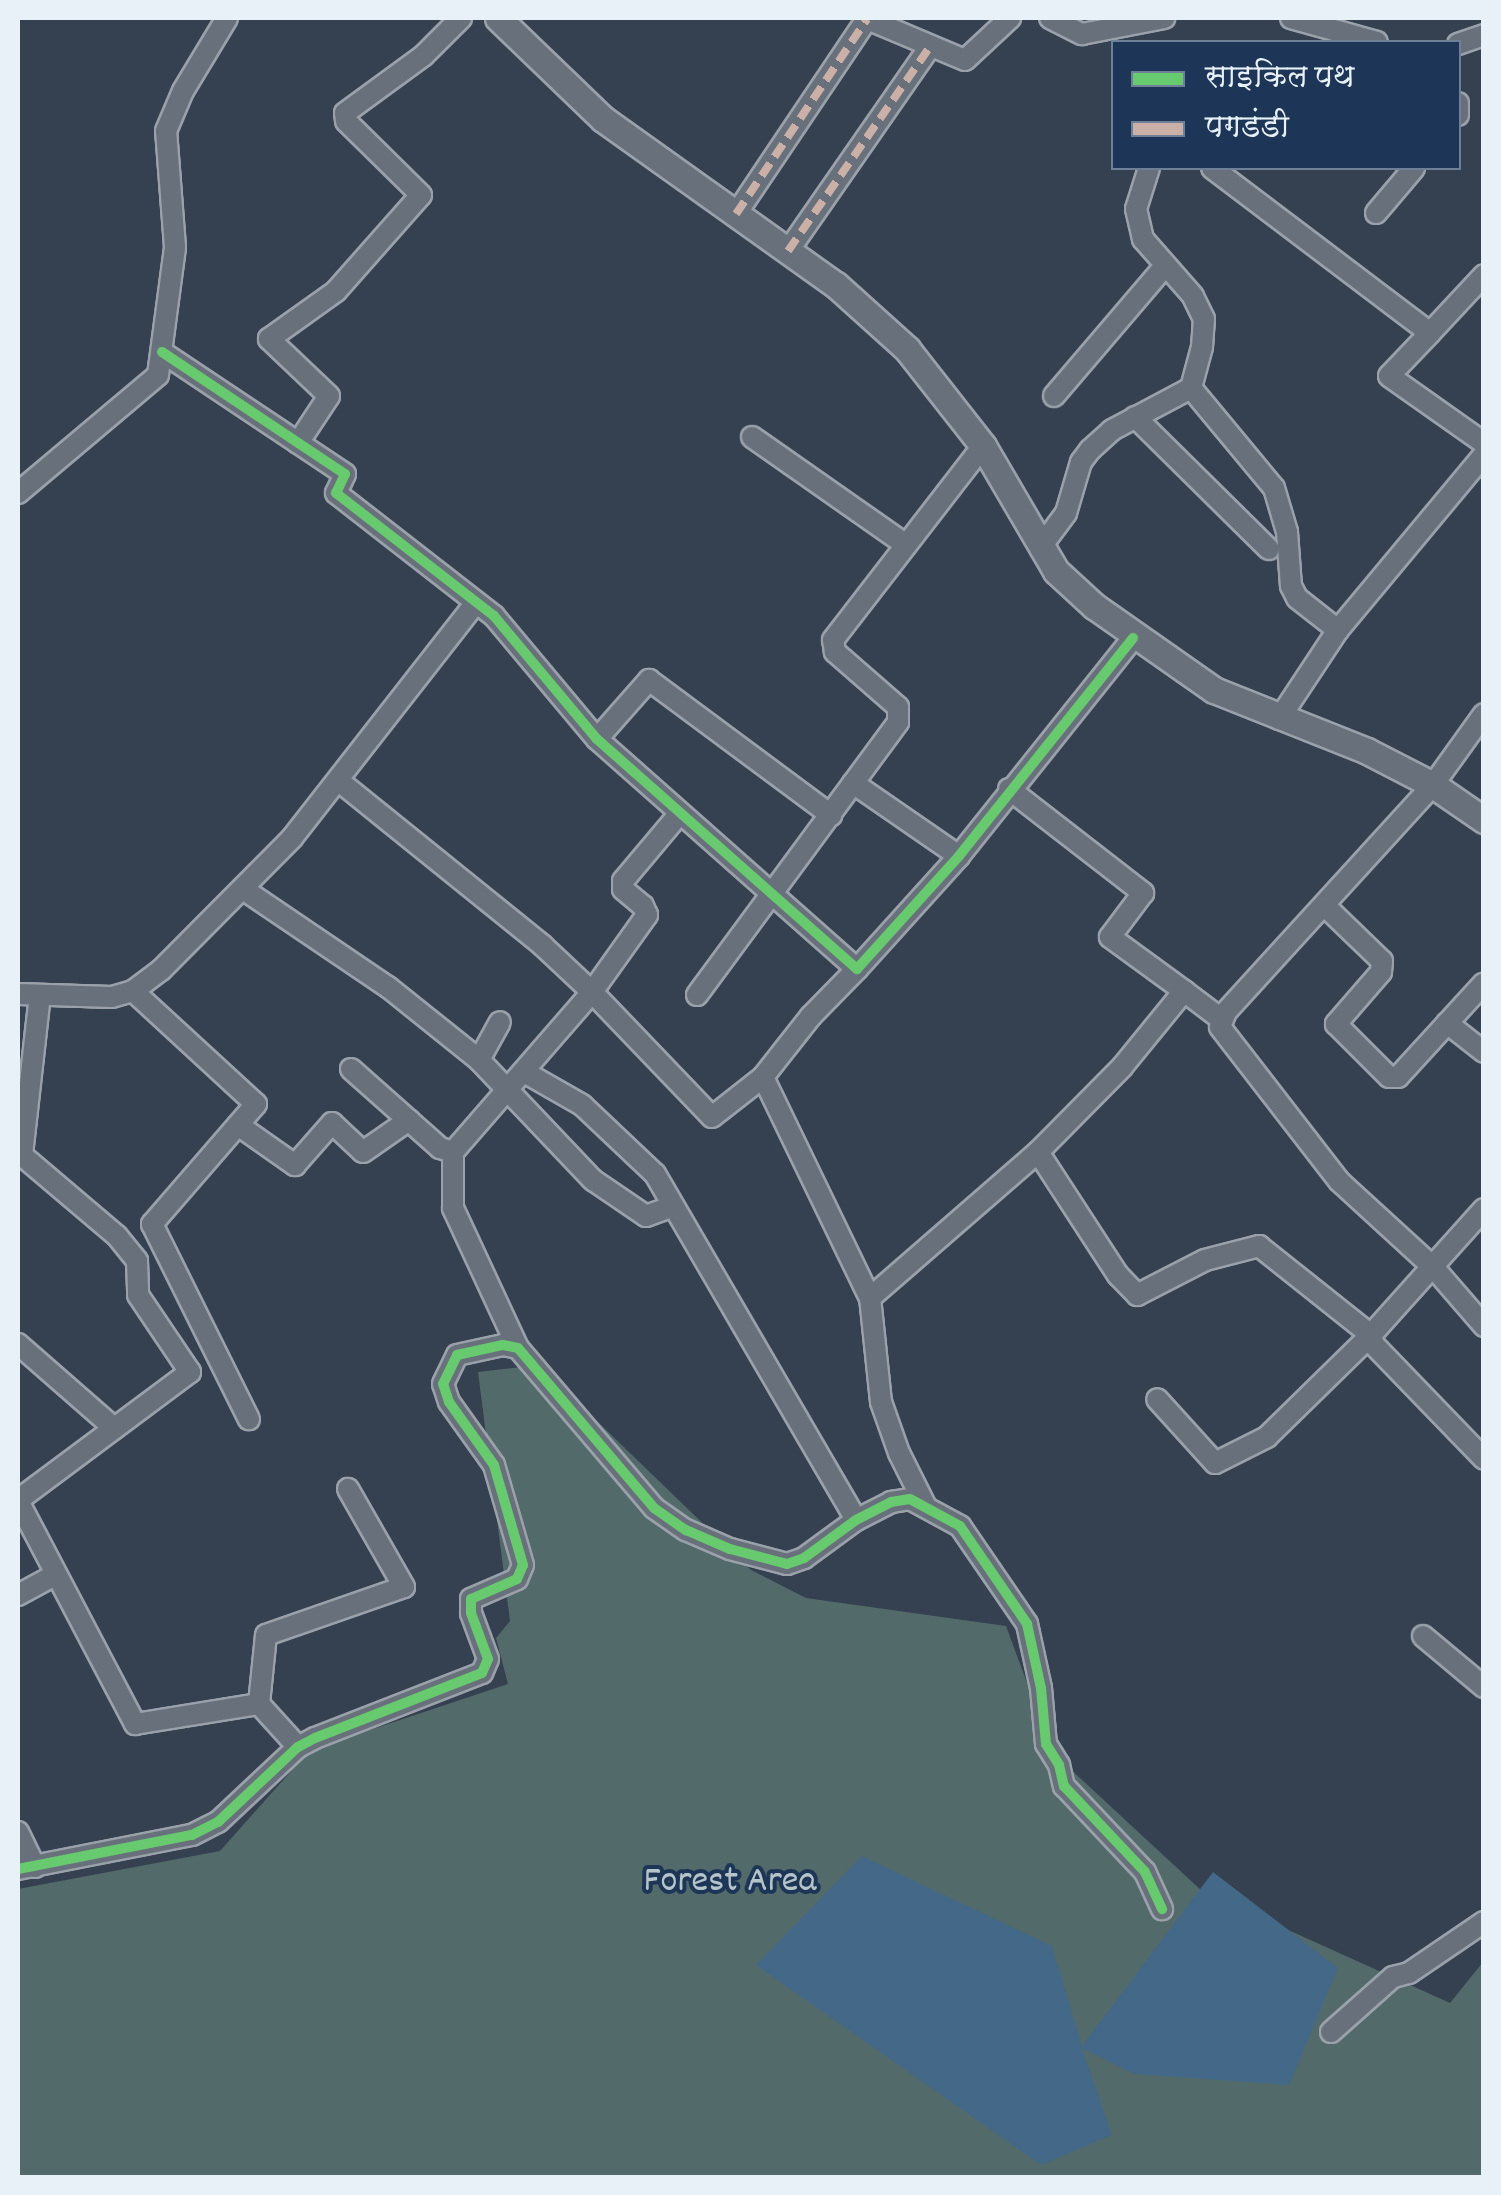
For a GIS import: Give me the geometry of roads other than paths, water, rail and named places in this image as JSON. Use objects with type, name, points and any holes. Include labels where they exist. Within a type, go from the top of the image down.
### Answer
[{"type":"street","points":[[18,493],[149,387],[158,375],[169,267],[175,248],[166,131],[182,91],[227,18]]},
{"type":"street","points":[[298,443],[329,396],[268,339],[336,291],[421,194],[346,121],[345,113],[422,56],[461,18]]},
{"type":"street","points":[[498,18],[603,119],[836,285],[896,338],[983,446],[1056,571],[1132,638],[1214,690],[1366,751],[1432,785],[1484,820]]},
{"type":"street","points":[[736,214],[866,18],[965,60],[1010,18]]},
{"type":"street","points":[[1050,18],[1082,34],[1138,29],[1164,18]]},
{"type":"street","points":[[1291,18],[1369,40]]},
{"type":"street","points":[[788,251],[930,47]]},
{"type":"street","points":[[1040,548],[1069,506],[1081,462],[1103,438],[1190,388],[1202,347],[1204,319],[1192,296],[1143,239],[1138,223],[1140,191],[1148,170]]},
{"type":"street","points":[[1215,170],[1430,333]]},
{"type":"street","points":[[1376,213],[1412,170]]},
{"type":"street","points":[[1054,396],[1165,266]]},
{"type":"street","points":[[1484,276],[1390,376],[1484,443]]},
{"type":"street","points":[[162,352],[345,474],[336,494],[494,616],[598,740],[857,969]]},
{"type":"street","points":[[1190,388],[1274,488],[1287,532],[1291,586],[1297,598],[1338,630]]},
{"type":"street","points":[[1135,417],[1269,549]]},
{"type":"street","points":[[752,437],[906,544]]},
{"type":"street","points":[[697,996],[901,714],[893,701],[835,652],[833,640],[983,446]]},
{"type":"street","points":[[1279,718],[1338,630],[1484,455]]},
{"type":"street","points":[[18,994],[94,998],[134,991],[243,889],[339,781],[387,712],[474,604]]},
{"type":"street","points":[[339,781],[542,945],[712,1117],[764,1078],[811,1016],[959,856],[1008,789],[1132,638]]},
{"type":"street","points":[[598,740],[648,680],[830,814]]},
{"type":"street","points":[[1220,1020],[1432,785],[1484,714]]},
{"type":"street","points":[[853,783],[959,856]]},
{"type":"street","points":[[1008,789],[1143,893],[1110,937],[1220,1020],[1224,1035],[1320,1159],[1434,1268],[1484,1326]]},
{"type":"street","points":[[680,814],[623,881],[623,888],[644,906],[646,915],[592,992],[510,1092],[454,1152],[453,1208],[518,1348],[654,1508],[686,1530],[730,1549],[787,1564],[804,1558],[856,1520],[890,1502],[910,1499],[960,1526],[1028,1624],[1041,1688],[1046,1744],[1059,1765],[1064,1786],[1145,1872],[1162,1910]]},
{"type":"street","points":[[243,889],[388,986],[479,1060],[593,1180],[646,1216],[673,1206]]},
{"type":"street","points":[[1325,906],[1383,966],[1339,1019],[1338,1028],[1394,1078],[1484,983]]},
{"type":"street","points":[[134,991],[256,1104],[152,1224],[249,1419]]},
{"type":"street","points":[[870,1298],[1038,1152],[1122,1067],[1184,991]]},
{"type":"street","points":[[40,996],[20,1154],[117,1236],[137,1261],[138,1295],[190,1372],[18,1501],[135,1724],[259,1704]]},
{"type":"street","points":[[479,1060],[500,1022]]},
{"type":"street","points":[[1447,1023],[1484,1052]]},
{"type":"street","points":[[351,1069],[440,1148],[454,1152]]},
{"type":"street","points":[[526,1073],[582,1104],[655,1174],[856,1520]]},
{"type":"street","points":[[764,1078],[870,1298],[881,1402],[899,1453],[926,1507]]},
{"type":"street","points":[[238,1125],[294,1165],[332,1123],[363,1152],[409,1120]]},
{"type":"street","points":[[1038,1152],[1118,1275],[1137,1295],[1205,1260],[1259,1246],[1371,1335],[1374,1345],[1484,1459]]},
{"type":"street","points":[[1158,1399],[1215,1463],[1267,1438],[1371,1335],[1484,1210]]},
{"type":"street","points":[[18,1344],[114,1428]]},
{"type":"street","points":[[18,1832],[26,1868],[192,1835],[238,1806],[298,1748],[475,1678],[488,1666],[470,1614],[471,1599],[516,1579],[522,1565],[494,1464],[449,1402],[443,1384],[456,1356],[488,1345],[518,1348]]},
{"type":"street","points":[[298,1748],[259,1704],[266,1635],[404,1587],[348,1490]]},
{"type":"street","points":[[18,1596],[56,1575]]},
{"type":"street","points":[[1423,1636],[1484,1688]]},
{"type":"street","points":[[1330,2032],[1394,1977],[1409,1973],[1484,1922]]},
{"type":"water","points":[[862,1856],[1052,1946],[1082,2046],[1213,1872],[1338,1968],[1289,2085],[1134,2074],[1082,2048],[1112,2135],[1041,2165],[756,1965]]},
{"type":"park label","name":"Forest Area","points":[[730,1883]]}]
